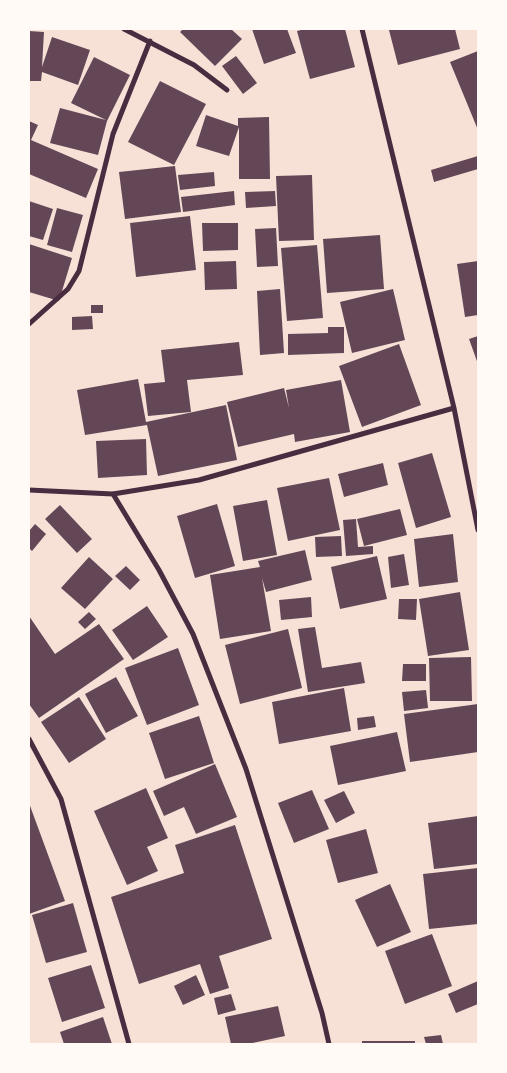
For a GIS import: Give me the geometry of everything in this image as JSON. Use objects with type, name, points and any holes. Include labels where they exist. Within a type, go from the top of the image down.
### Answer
[{"type":"street","points":[[124,29],[194,64],[227,90]]},
{"type":"street","points":[[362,29],[454,408],[478,530]]},
{"type":"street","points":[[29,324],[68,288],[79,271],[113,134],[150,41]]},
{"type":"street","points":[[29,490],[113,494],[199,480],[454,408]]},
{"type":"street","points":[[113,494],[160,570],[193,634],[246,769],[322,1013],[329,1044]]},
{"type":"street","points":[[29,739],[62,799],[129,1044]]},
{"type":"building","points":[[183,29],[231,29],[242,39],[215,66],[180,32]]},
{"type":"building","points":[[252,29],[287,29],[296,53],[264,64]]},
{"type":"building","points":[[305,29],[345,29],[355,67],[310,79],[297,31]]},
{"type":"building","points":[[455,29],[460,49],[398,65],[389,30]]},
{"type":"building","points":[[29,31],[44,32],[42,67],[52,37],[90,50],[78,85],[42,72],[41,81],[29,81]]},
{"type":"building","points":[[478,51],[478,130],[450,62]]},
{"type":"building","points":[[236,56],[257,83],[243,94],[222,66]]},
{"type":"building","points":[[94,57],[130,75],[107,121],[98,155],[50,143],[60,108],[106,120],[71,103]]},
{"type":"building","points":[[160,81],[206,104],[174,165],[128,142]]},
{"type":"building","points":[[206,115],[238,126],[238,118],[269,117],[270,179],[239,179],[239,127],[229,156],[196,146]]},
{"type":"building","points":[[29,121],[38,125],[31,140],[98,169],[86,198],[29,174]]},
{"type":"building","points":[[478,156],[478,169],[434,182],[431,170]]},
{"type":"building","points":[[175,166],[181,212],[125,219],[119,172]]},
{"type":"building","points":[[214,172],[215,186],[180,190],[178,175]]},
{"type":"building","points":[[312,175],[314,240],[279,241],[276,176]]},
{"type":"building","points":[[234,191],[235,205],[183,212],[181,197]]},
{"type":"building","points":[[275,191],[276,206],[246,208],[245,192]]},
{"type":"building","points":[[29,201],[53,209],[43,240],[29,236]]},
{"type":"building","points":[[57,208],[83,215],[72,252],[47,245]]},
{"type":"building","points":[[190,216],[196,270],[136,277],[130,223]]},
{"type":"building","points":[[202,223],[238,223],[238,250],[203,251]]},
{"type":"building","points":[[276,228],[278,266],[257,267],[255,229]]},
{"type":"building","points":[[380,235],[384,289],[327,293],[323,239]]},
{"type":"building","points":[[29,244],[72,258],[59,301],[29,292]]},
{"type":"building","points":[[317,245],[323,318],[287,321],[281,248]]},
{"type":"building","points":[[236,261],[237,289],[205,290],[204,262]]},
{"type":"building","points":[[478,261],[478,315],[465,317],[457,264]]},
{"type":"building","points":[[280,289],[284,353],[260,355],[257,291]]},
{"type":"building","points":[[393,289],[405,340],[352,353],[340,302]]},
{"type":"building","points":[[91,305],[103,305],[103,313],[91,313]]},
{"type":"building","points":[[92,316],[93,329],[72,330],[72,317]]},
{"type":"building","points":[[328,327],[344,327],[344,353],[288,355],[288,334],[328,333]]},
{"type":"building","points":[[478,336],[478,364],[469,339]]},
{"type":"building","points":[[239,342],[243,375],[187,380],[191,412],[148,416],[144,384],[165,382],[161,350]]},
{"type":"building","points":[[399,344],[421,405],[362,427],[339,366]]},
{"type":"building","points":[[138,379],[146,422],[226,405],[237,460],[158,476],[147,425],[85,435],[77,390]]},
{"type":"building","points":[[341,380],[350,432],[295,442],[294,434],[238,447],[227,402],[284,388],[289,408],[286,390]]},
{"type":"building","points":[[146,439],[147,475],[98,478],[96,441]]},
{"type":"building","points":[[432,453],[451,517],[416,528],[398,463]]},
{"type":"building","points":[[383,463],[388,485],[344,497],[338,474]]},
{"type":"building","points":[[329,478],[340,530],[288,541],[277,488]]},
{"type":"building","points":[[267,500],[277,555],[243,561],[233,506]]},
{"type":"building","points":[[217,504],[235,566],[195,578],[177,516]]},
{"type":"building","points":[[60,505],[92,539],[77,553],[45,519]]},
{"type":"building","points":[[400,509],[407,535],[364,546],[357,519]]},
{"type":"building","points":[[356,519],[358,547],[373,546],[373,554],[346,556],[343,520]]},
{"type":"building","points":[[35,524],[46,534],[32,551],[29,548],[29,531]]},
{"type":"building","points":[[453,534],[458,582],[419,587],[414,539]]},
{"type":"building","points":[[341,536],[342,556],[316,557],[315,537]]},
{"type":"building","points":[[305,550],[312,580],[266,592],[262,578],[271,631],[220,639],[210,575],[260,567],[258,561]]},
{"type":"building","points":[[404,554],[409,585],[391,588],[388,557]]},
{"type":"building","points":[[377,556],[387,599],[340,609],[331,567]]},
{"type":"building","points":[[89,557],[113,579],[85,609],[61,588]]},
{"type":"building","points":[[126,566],[140,580],[130,590],[115,576]]},
{"type":"building","points":[[460,592],[469,650],[428,656],[419,599]]},
{"type":"building","points":[[311,597],[312,617],[281,620],[279,600]]},
{"type":"building","points":[[399,599],[417,599],[416,620],[398,619]]},
{"type":"building","points":[[147,606],[168,637],[133,660],[112,630]]},
{"type":"building","points":[[89,612],[96,619],[85,629],[78,622]]},
{"type":"building","points":[[29,616],[55,654],[99,624],[124,659],[39,718],[29,704]]},
{"type":"building","points":[[315,627],[322,668],[361,662],[365,683],[308,692],[298,629]]},
{"type":"building","points":[[288,629],[302,688],[240,704],[225,645]]},
{"type":"building","points":[[178,648],[199,705],[147,725],[125,668]]},
{"type":"building","points":[[471,657],[472,701],[430,701],[429,658]]},
{"type":"building","points":[[403,664],[426,664],[426,681],[402,681]]},
{"type":"building","points":[[116,677],[138,716],[106,733],[85,694]]},
{"type":"building","points":[[344,688],[351,731],[279,744],[272,702]]},
{"type":"building","points":[[426,690],[428,708],[404,711],[402,692]]},
{"type":"building","points":[[79,697],[106,739],[69,763],[41,722]]},
{"type":"building","points":[[478,704],[478,752],[410,762],[404,714]]},
{"type":"building","points":[[199,716],[214,763],[165,779],[149,733]]},
{"type":"building","points":[[374,716],[376,727],[358,730],[357,718]]},
{"type":"building","points":[[397,732],[406,771],[338,785],[330,746]]},
{"type":"building","points":[[215,764],[237,817],[196,834],[184,807],[164,816],[153,791]]},
{"type":"building","points":[[146,788],[168,838],[147,847],[158,871],[127,885],[94,811]]},
{"type":"building","points":[[312,790],[329,829],[294,843],[278,803]]},
{"type":"building","points":[[344,791],[355,813],[336,823],[324,800]]},
{"type":"building","points":[[29,803],[65,901],[29,914]]},
{"type":"building","points":[[478,816],[478,864],[434,869],[428,823]]},
{"type":"building","points":[[235,825],[272,939],[219,956],[229,988],[210,994],[200,964],[139,984],[111,897],[184,873],[175,845]]},
{"type":"building","points":[[366,829],[378,873],[338,883],[326,840]]},
{"type":"building","points":[[478,868],[478,924],[429,929],[423,874]]},
{"type":"building","points":[[390,884],[411,932],[377,947],[355,900]]},
{"type":"building","points":[[73,903],[87,952],[46,963],[32,915]]},
{"type":"building","points":[[432,934],[452,986],[405,1004],[385,951]]},
{"type":"building","points":[[91,965],[105,1008],[62,1022],[48,978]]},
{"type":"building","points":[[196,975],[205,995],[183,1005],[174,986]]},
{"type":"building","points":[[478,981],[478,1004],[456,1013],[448,994]]},
{"type":"building","points":[[231,994],[236,1010],[218,1015],[214,998]]},
{"type":"building","points":[[278,1006],[285,1036],[248,1044],[231,1044],[225,1017]]},
{"type":"building","points":[[103,1017],[112,1044],[64,1044],[60,1032]]},
{"type":"building","points":[[441,1035],[443,1044],[426,1044],[424,1037]]},
{"type":"building","points":[[362,1041],[415,1041],[415,1044],[362,1044]]}]
